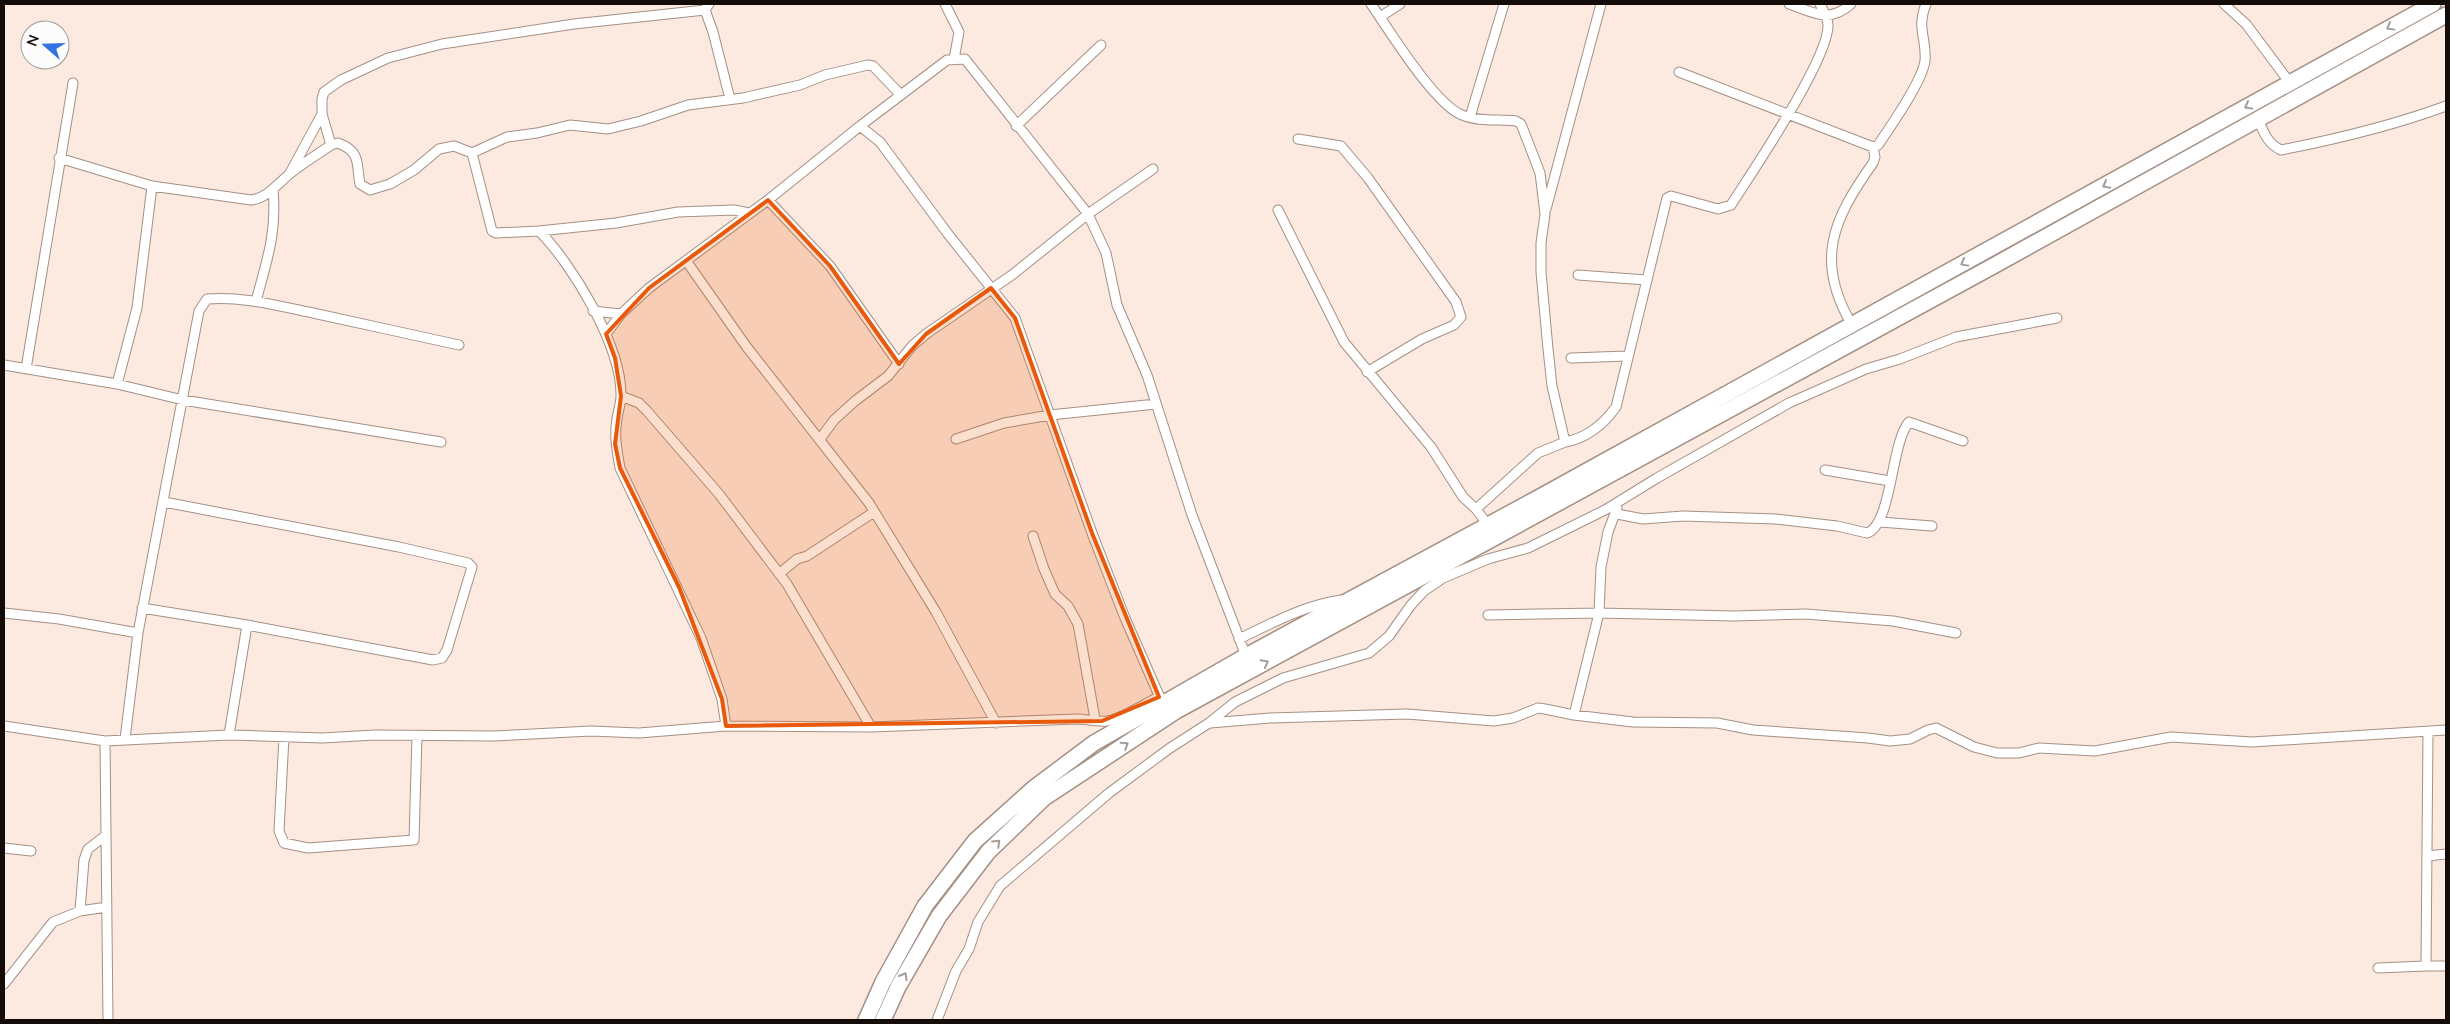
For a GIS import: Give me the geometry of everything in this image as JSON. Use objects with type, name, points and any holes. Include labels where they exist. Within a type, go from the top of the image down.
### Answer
[{"type":"highway","points":[[883,1020],[898,988],[939,916],[988,852],[1044,798],[1176,711],[1852,325],[2433,4]]},
{"type":"highway","points":[[866,1020],[883,982],[925,906],[975,841],[1034,788],[1094,743],[1161,700],[1352,599],[1492,532],[2258,119],[2446,15]]},
{"type":"street","points":[[945,4],[959,32],[954,59]]},
{"type":"street","points":[[1371,4],[1427,85],[1457,112],[1470,117],[1521,124],[1540,173],[1545,214]]},
{"type":"street","points":[[1380,17],[1400,4]]},
{"type":"street","points":[[1470,117],[1504,4]]},
{"type":"street","points":[[1565,442],[1552,386],[1541,243],[1545,214],[1601,4]]},
{"type":"street","points":[[1789,4],[1825,16],[1851,4]]},
{"type":"street","points":[[1476,509],[1538,453],[1588,434],[1609,418],[1616,407],[1667,198],[1671,196],[1718,209],[1731,204],[1788,114],[1818,59],[1828,24],[1820,4]]},
{"type":"street","points":[[1874,147],[1878,145],[1920,76],[1925,61],[1920,20],[1926,4]]},
{"type":"street","points":[[2224,4],[2246,24],[2290,83]]},
{"type":"street","points":[[331,145],[322,114],[322,99],[328,87],[388,58],[433,46],[574,24],[707,7],[730,99]]},
{"type":"street","points":[[1016,126],[1101,45]]},
{"type":"street","points":[[606,334],[621,314],[649,288],[687,262],[768,200],[860,126],[947,60],[965,59],[1016,126],[1088,214],[1106,253],[1117,305],[1147,375],[1192,515],[1246,656]]},
{"type":"street","points":[[59,158],[152,186],[256,200],[273,189],[290,173],[331,145],[338,143],[353,153],[360,169],[360,184],[370,190],[390,184],[414,170],[439,149],[454,146],[472,153],[507,137],[537,133],[570,125],[608,129],[640,121],[688,105],[743,98],[800,85],[825,75],[868,65],[872,66],[901,95]]},
{"type":"street","points":[[1679,72],[1874,147]]},
{"type":"street","points":[[26,369],[59,158],[73,83]]},
{"type":"street","points":[[2258,119],[2272,145],[2280,150],[2352,136],[2411,119],[2446,106]]},
{"type":"street","points":[[290,173],[322,114]]},
{"type":"street","points":[[4,726],[105,740],[229,736],[494,736],[591,731],[639,733],[726,726],[871,727],[1110,720],[1161,700],[1125,618],[1015,318],[948,234],[880,142],[860,126]]},
{"type":"street","points":[[305,143],[326,131]]},
{"type":"street","points":[[1298,139],[1341,146],[1368,178],[1456,302],[1461,317],[1454,326],[1422,339],[1367,372]]},
{"type":"street","points":[[1852,325],[1842,308],[1836,291],[1830,253],[1839,220],[1873,163],[1874,147]]},
{"type":"street","points":[[472,153],[492,231],[500,234],[616,223],[678,212],[734,210],[749,213]]},
{"type":"street","points":[[820,439],[834,420],[874,385],[888,376],[912,346],[926,334],[1020,270],[1088,214],[1153,169]]},
{"type":"street","points":[[1540,173],[1555,176]]},
{"type":"street","points":[[117,384],[137,308],[152,186]]},
{"type":"street","points":[[256,301],[274,232],[276,215],[273,189]]},
{"type":"street","points":[[768,200],[830,266],[899,364]]},
{"type":"street","points":[[1278,210],[1344,342],[1430,447],[1463,497],[1476,509],[1507,552]]},
{"type":"street","points":[[539,231],[557,249],[606,334],[615,358],[621,396],[615,444],[620,468],[702,638],[722,699],[726,726]]},
{"type":"street","points":[[687,262],[746,346],[820,439],[874,512],[936,612],[996,724]]},
{"type":"street","points":[[1578,275],[1646,280]]},
{"type":"street","points":[[125,739],[142,608],[164,502],[199,311],[202,304],[207,300],[224,298],[256,301],[459,345]]},
{"type":"street","points":[[593,311],[621,314]]},
{"type":"street","points":[[937,1020],[956,971],[969,949],[978,922],[1000,886],[1109,793],[1170,748],[1210,723],[1235,702],[1283,678],[1369,653],[1389,636],[1411,604],[1424,591],[1444,578],[1507,552],[1528,548],[1618,502],[1789,403],[1866,369],[1956,337],[2057,318]]},
{"type":"street","points":[[1571,358],[1627,356]]},
{"type":"street","points":[[4,365],[117,384],[183,400],[441,442]]},
{"type":"street","points":[[621,396],[639,403],[719,494],[779,574],[871,727]]},
{"type":"street","points":[[956,439],[1004,423],[1050,415],[1156,404]]},
{"type":"street","points":[[1617,514],[1643,519],[1683,516],[1776,519],[1837,526],[1866,533],[1871,532],[1880,522],[1890,481],[1909,422],[1963,441]]},
{"type":"street","points":[[1825,470],[1890,481]]},
{"type":"street","points":[[142,608],[247,625],[433,660],[442,658],[447,650],[472,567],[468,563],[399,547],[164,502]]},
{"type":"street","points":[[1574,715],[1599,613],[1601,567],[1608,532],[1617,514],[1618,502]]},
{"type":"street","points":[[779,574],[797,559],[806,556],[874,512]]},
{"type":"street","points":[[1880,522],[1932,526]]},
{"type":"street","points":[[1033,536],[1055,594],[1068,606],[1078,624],[1095,719]]},
{"type":"street","points":[[1239,638],[1286,616],[1324,602],[1352,599]]},
{"type":"street","points":[[4,613],[59,619],[138,633]]},
{"type":"street","points":[[1488,615],[1599,613],[1734,616],[1806,614],[1893,621],[1956,634]]},
{"type":"street","points":[[229,736],[247,625]]},
{"type":"street","points":[[1210,723],[1270,718],[1407,714],[1494,721],[1513,718],[1538,708],[1574,715],[1633,722],[1717,723],[1753,730],[1890,741],[1910,739],[1936,728],[1974,747],[1997,753],[2020,753],[2039,748],[2094,752],[2171,736],[2252,742],[2446,730]]},
{"type":"street","points":[[2426,966],[2428,732]]},
{"type":"street","points":[[284,737],[279,831],[284,844],[308,848],[414,840],[417,736]]},
{"type":"street","points":[[105,740],[108,1020]]},
{"type":"street","points":[[80,911],[84,860],[88,849],[105,836]]},
{"type":"street","points":[[4,848],[31,851]]},
{"type":"street","points":[[2427,856],[2446,854]]},
{"type":"street","points":[[4,984],[48,927],[60,918],[80,911],[107,907]]},
{"type":"street","points":[[2378,968],[2446,966]]},
{"type":"highlighted area","points":[[768,200],[830,266],[899,364],[926,334],[991,288],[1015,318],[1092,533],[1159,697],[1102,721],[726,726],[722,699],[679,587],[620,468],[615,444],[621,396],[615,358],[606,334],[649,288]]}]
